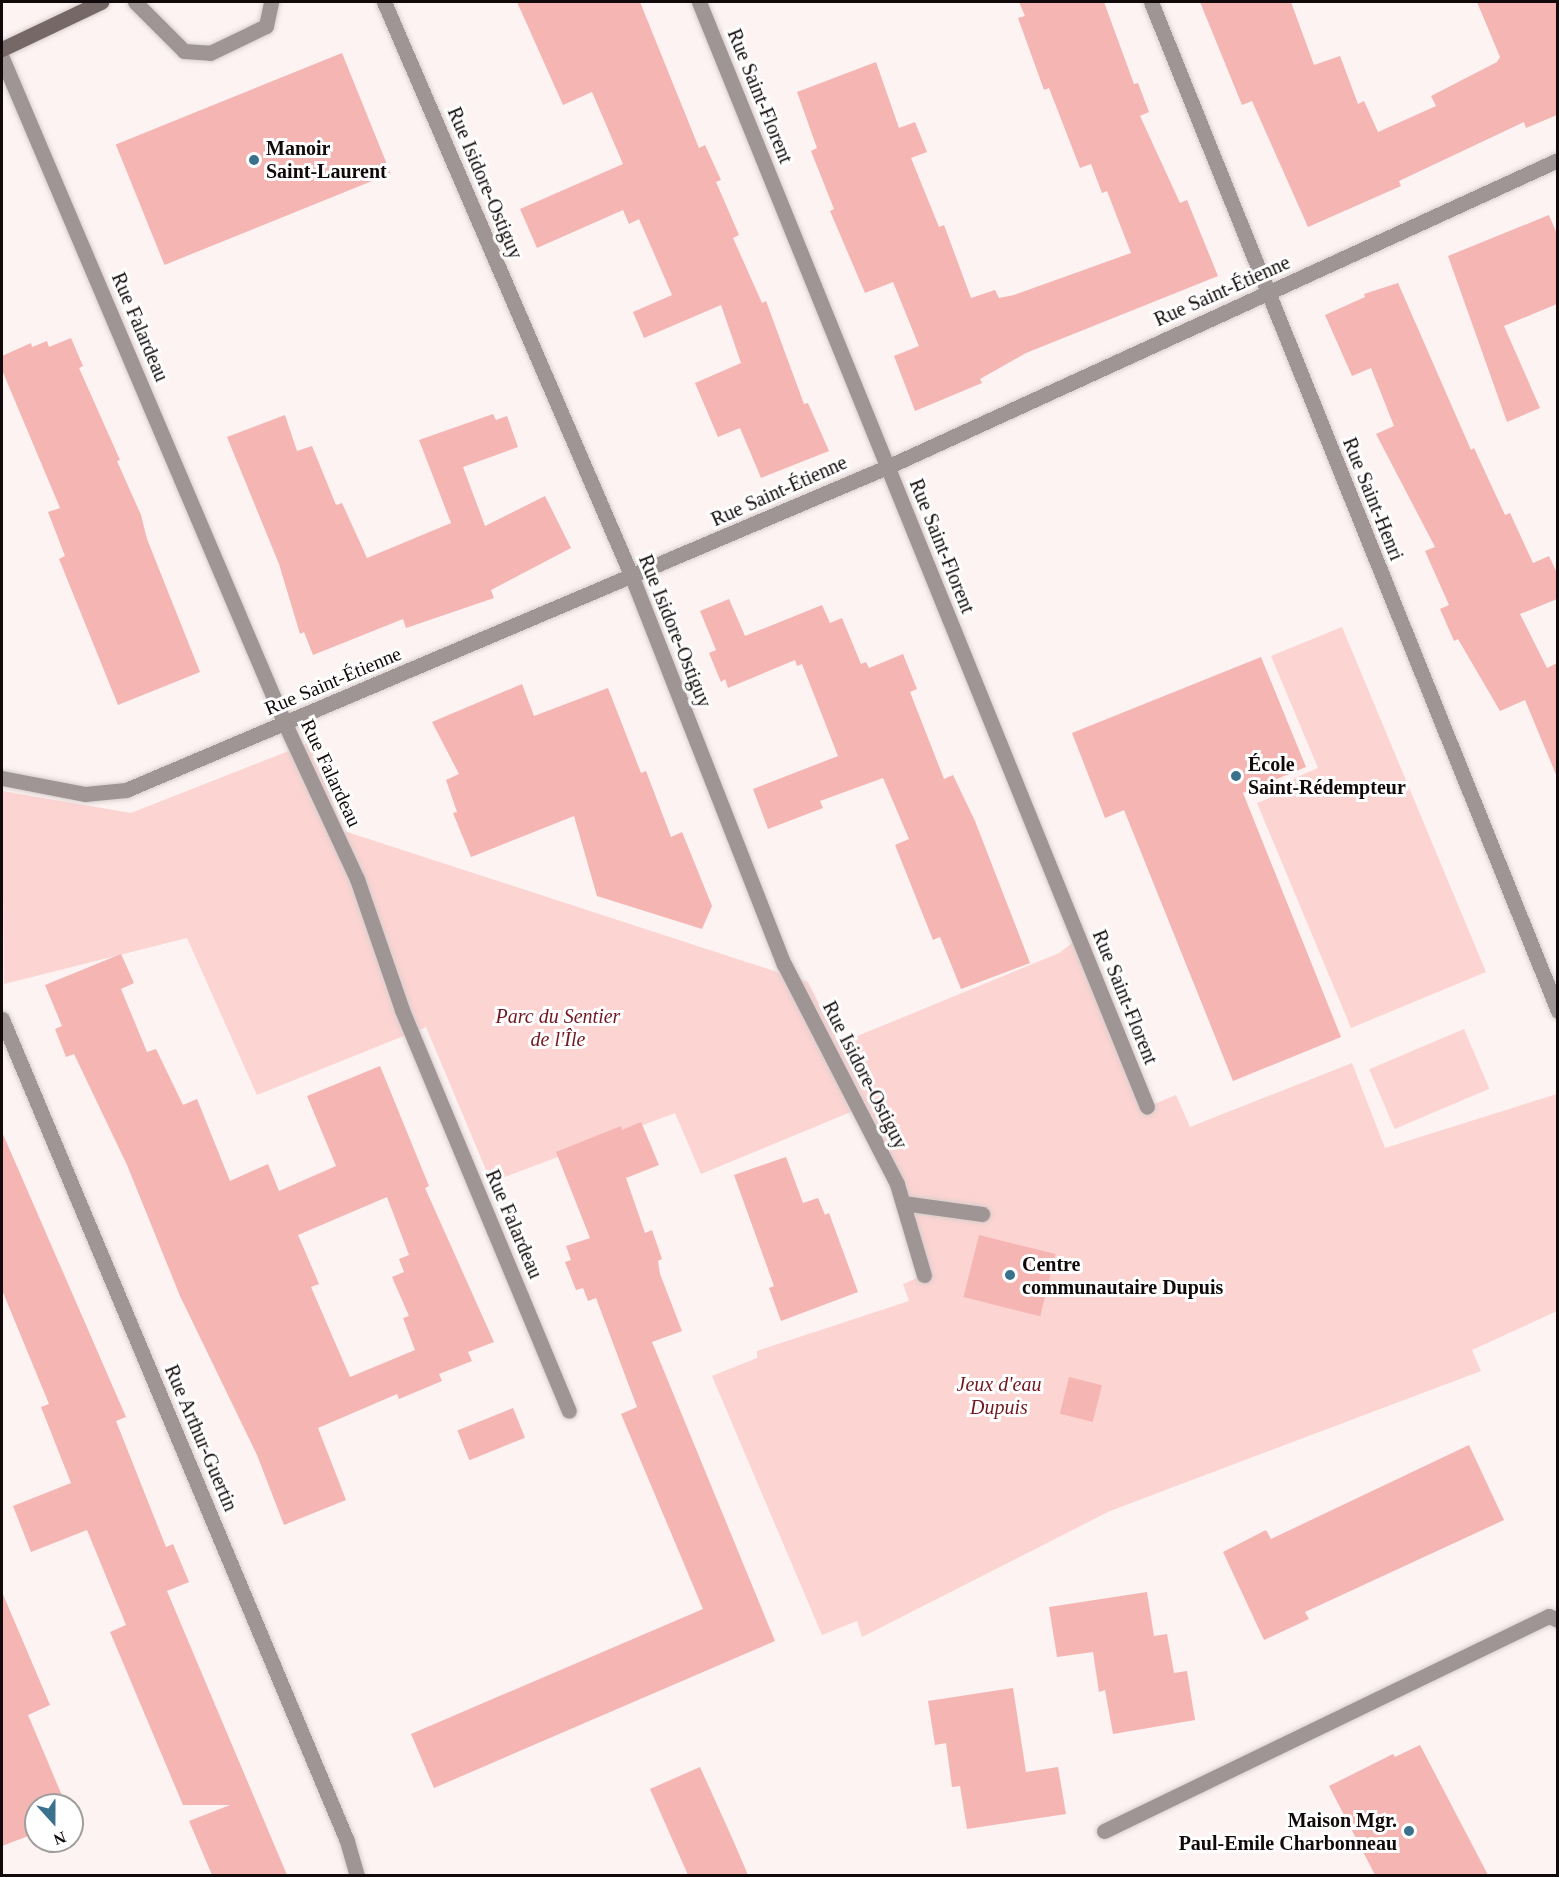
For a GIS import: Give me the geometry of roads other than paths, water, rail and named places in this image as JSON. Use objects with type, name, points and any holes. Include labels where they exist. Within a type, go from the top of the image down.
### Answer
[{"type":"main road","points":[[2,49],[101,2]]},
{"type":"street","points":[[135,2],[184,51],[210,53],[266,26],[271,2]]},
{"type":"street","name":"Rue Isidore-Ostiguy","points":[[384,2],[632,577],[784,964],[897,1184],[924,1275]]},
{"type":"street","name":"Rue Saint-Florent","points":[[699,2],[1147,1107]]},
{"type":"street","name":"Rue Saint-Henri","points":[[1151,2],[1557,1011]]},
{"type":"street","name":"Rue Falardeau","points":[[2,58],[285,724],[357,879],[402,1010],[569,1411]]},
{"type":"street","name":"Rue Saint-Étienne","points":[[2,778],[107,795],[285,724],[887,466],[1557,160]]},
{"type":"street","name":"Rue Arthur-Guertin","points":[[2,1019],[347,1841],[357,1875]]},
{"type":"street","points":[[903,1203],[982,1214]]},
{"type":"street","points":[[1104,1831],[1549,1616],[1557,1620]]},
{"type":"place","name":"Manoir Saint-Laurent","points":[[254,160]]},
{"type":"place","name":"École Saint-Rédempteur","points":[[1236,776]]},
{"type":"place","name":"Centre communautaire Dupuis","points":[[1010,1275]]},
{"type":"place","name":"Maison Mgr. Paul-Emile Charbonneau","points":[[1409,1831]]},
{"type":"park label","name":"Parc du Sentier de l'Île","points":[[558,1028]]},
{"type":"park label","name":"Jeux d'eau Dupuis","points":[[999,1396]]}]
